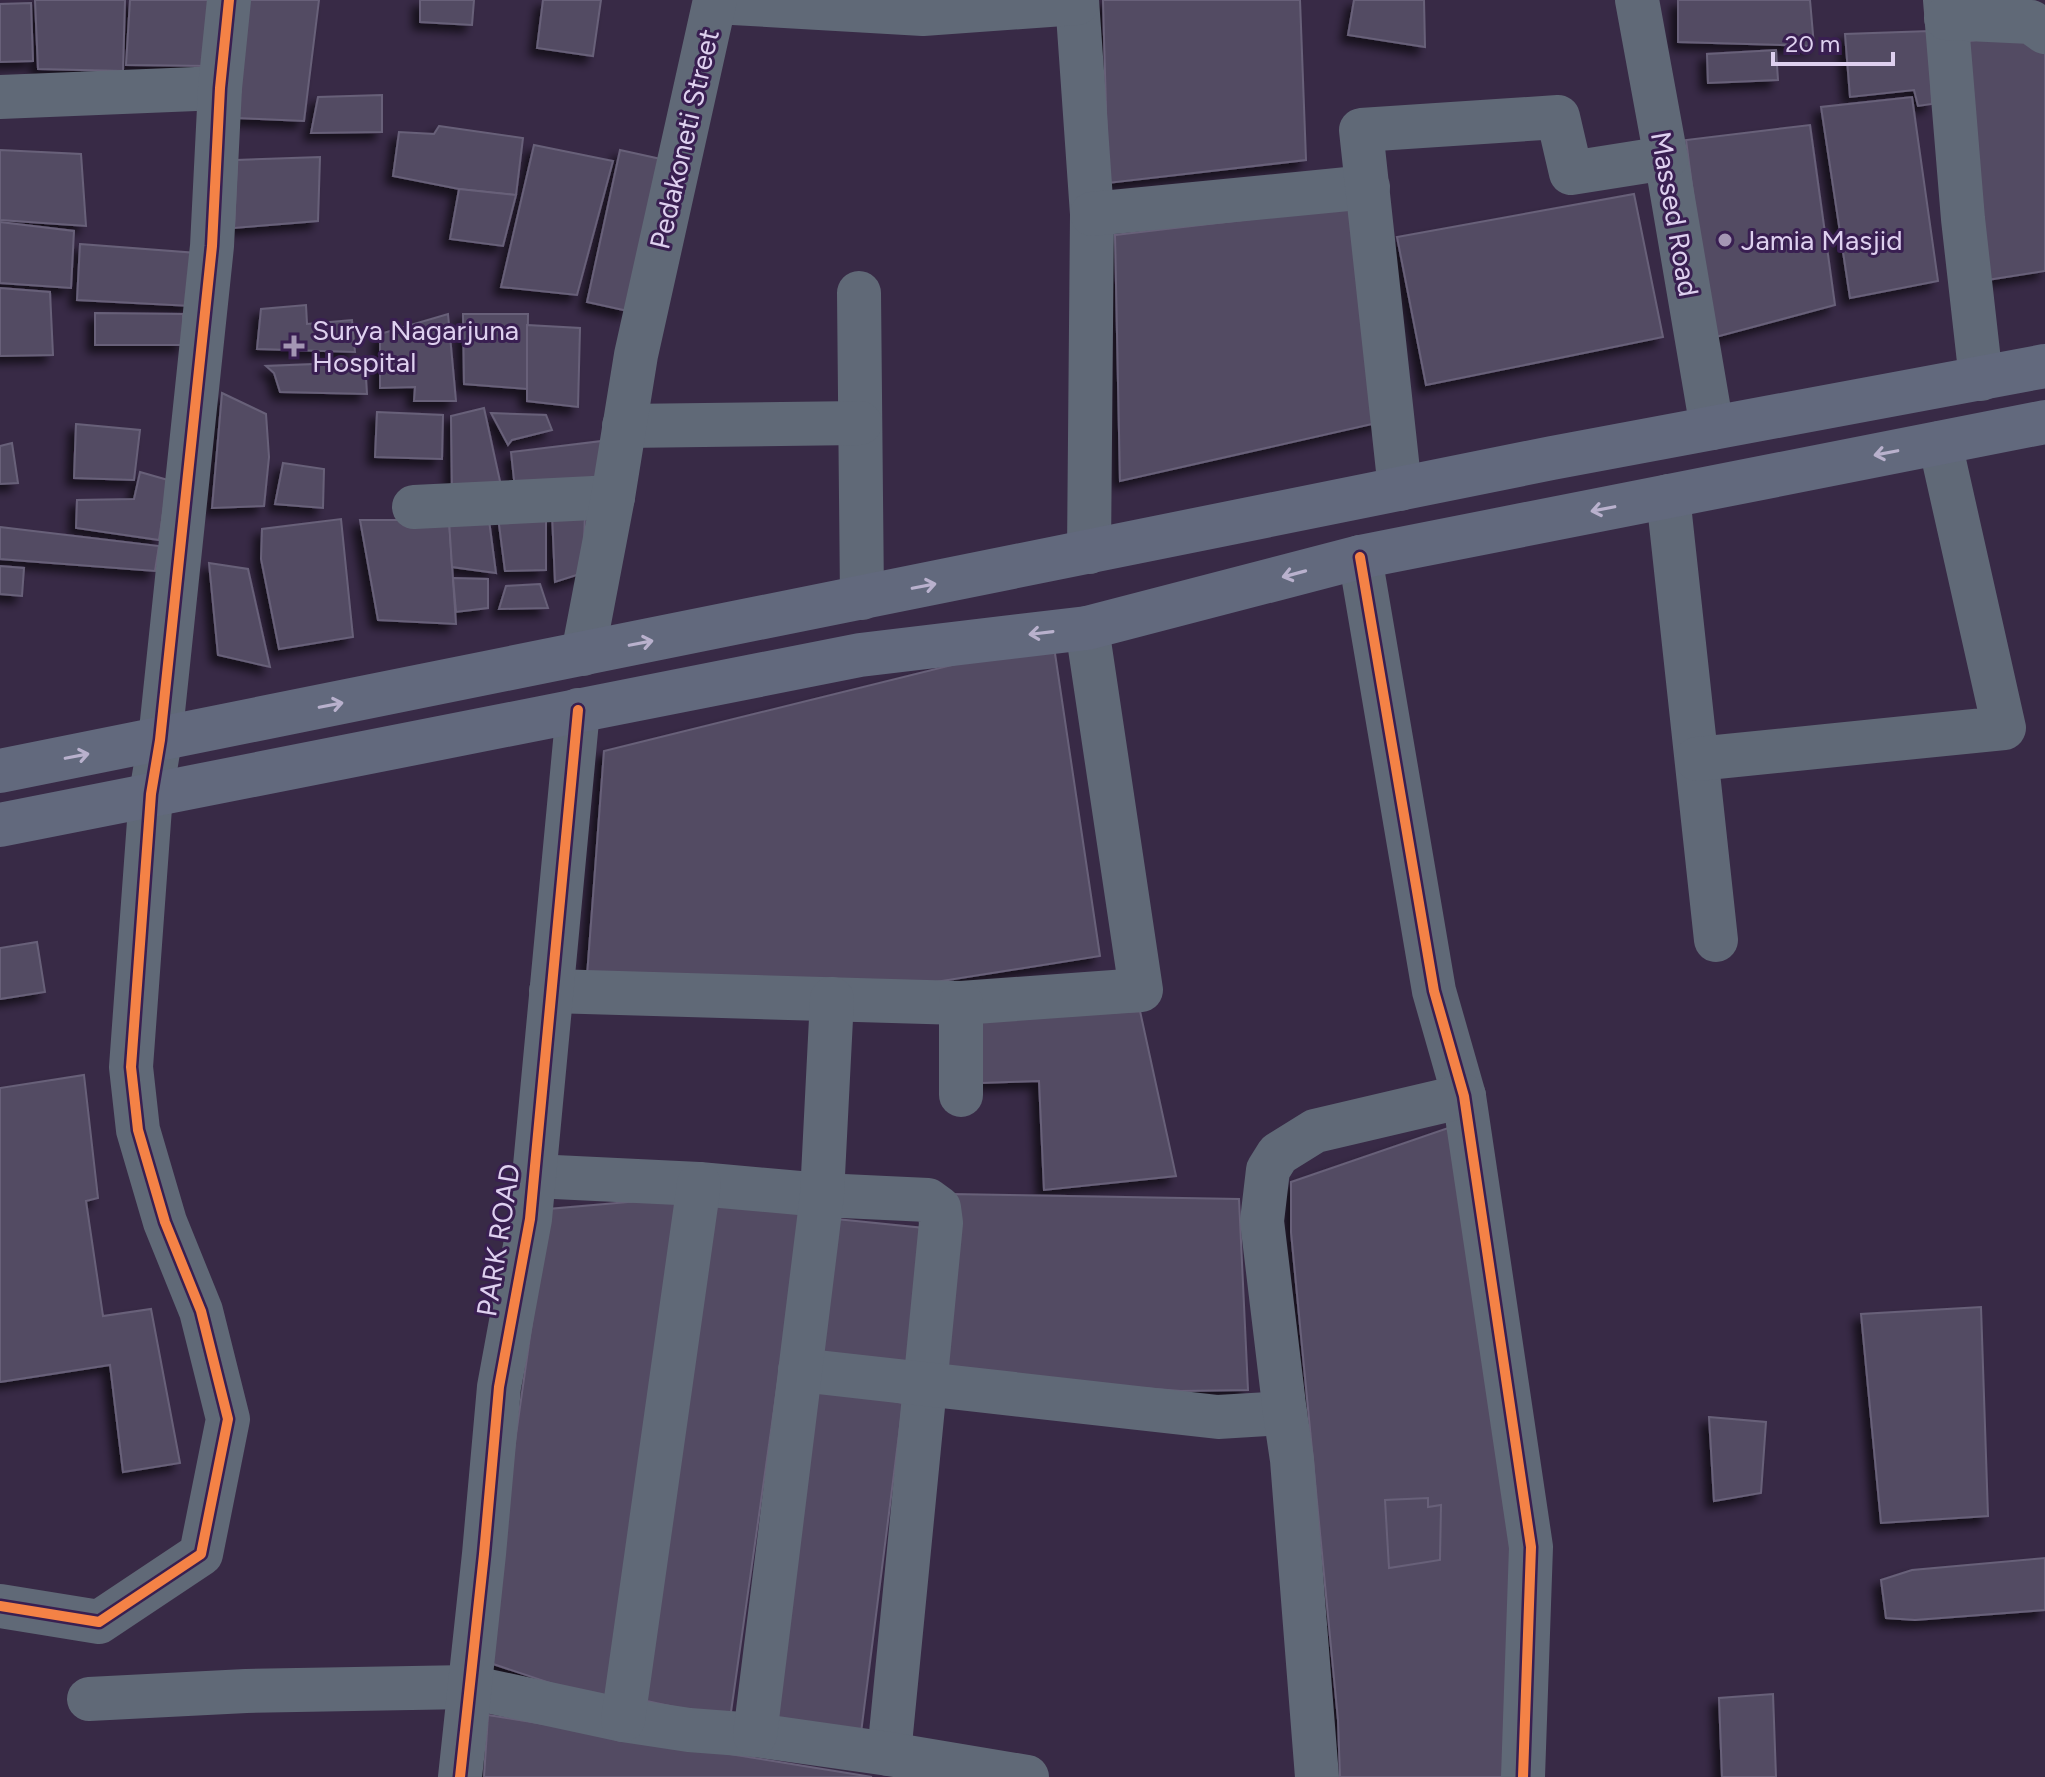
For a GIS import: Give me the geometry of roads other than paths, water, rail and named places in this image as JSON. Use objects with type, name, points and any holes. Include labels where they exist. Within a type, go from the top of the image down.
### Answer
[{"type":"main road","points":[[0,771],[1552,458],[2045,366]]},
{"type":"main road","points":[[0,825],[860,655],[1087,628],[1360,557],[2045,422]]},
{"type":"street","points":[[0,1606],[99,1622],[201,1554],[228,1419],[201,1311],[165,1222],[138,1130],[131,1067],[151,794],[160,740],[212,246],[220,88],[229,0]]},
{"type":"street","name":"Massed Road","points":[[1637,0],[1712,428]]},
{"type":"street","name":"Pedakoneti Street","points":[[583,654],[636,355],[715,1],[923,14],[1077,2],[1092,214],[1089,552]]},
{"type":"street","points":[[1981,379],[1963,219],[1945,9],[2031,22],[2045,32]]},
{"type":"street","points":[[0,97],[220,88]]},
{"type":"street","points":[[1400,489],[1361,130],[1558,117],[1571,173],[1666,158]]},
{"type":"street","points":[[1092,214],[1368,187]]},
{"type":"street","points":[[859,293],[862,598]]},
{"type":"street","points":[[624,426],[860,423]]},
{"type":"street","points":[[1697,759],[2004,728],[1940,443]]},
{"type":"street","points":[[1668,496],[1716,940]]},
{"type":"street","points":[[414,507],[613,497]]},
{"type":"street","points":[[1360,557],[1434,991],[1464,1096],[1531,1547],[1523,1777]]},
{"type":"street","points":[[551,991],[961,1003],[1141,990],[1087,628]]},
{"type":"street","name":"PARK ROAD","points":[[460,1777],[499,1387],[530,1219],[578,710]]},
{"type":"street","points":[[755,1735],[822,1195],[832,999]]},
{"type":"street","points":[[961,1003],[961,1095]]},
{"type":"street","points":[[1317,1777],[1293,1476],[1262,1221],[1268,1170],[1278,1154],[1315,1131],[1464,1096]]},
{"type":"street","points":[[534,1176],[928,1200],[939,1208],[941,1223],[889,1754]]},
{"type":"street","points":[[623,1720],[699,1184]]},
{"type":"street","points":[[800,1370],[1218,1417],[1285,1413]]},
{"type":"street","points":[[89,1699],[246,1691],[469,1687],[623,1720],[689,1730],[755,1735],[1027,1777]]},
{"type":"place","name":"Jamia Masjid","points":[[1725,240]]},
{"type":"place","name":"Surya Nagarjuna Hospital","points":[[294,346]]}]
